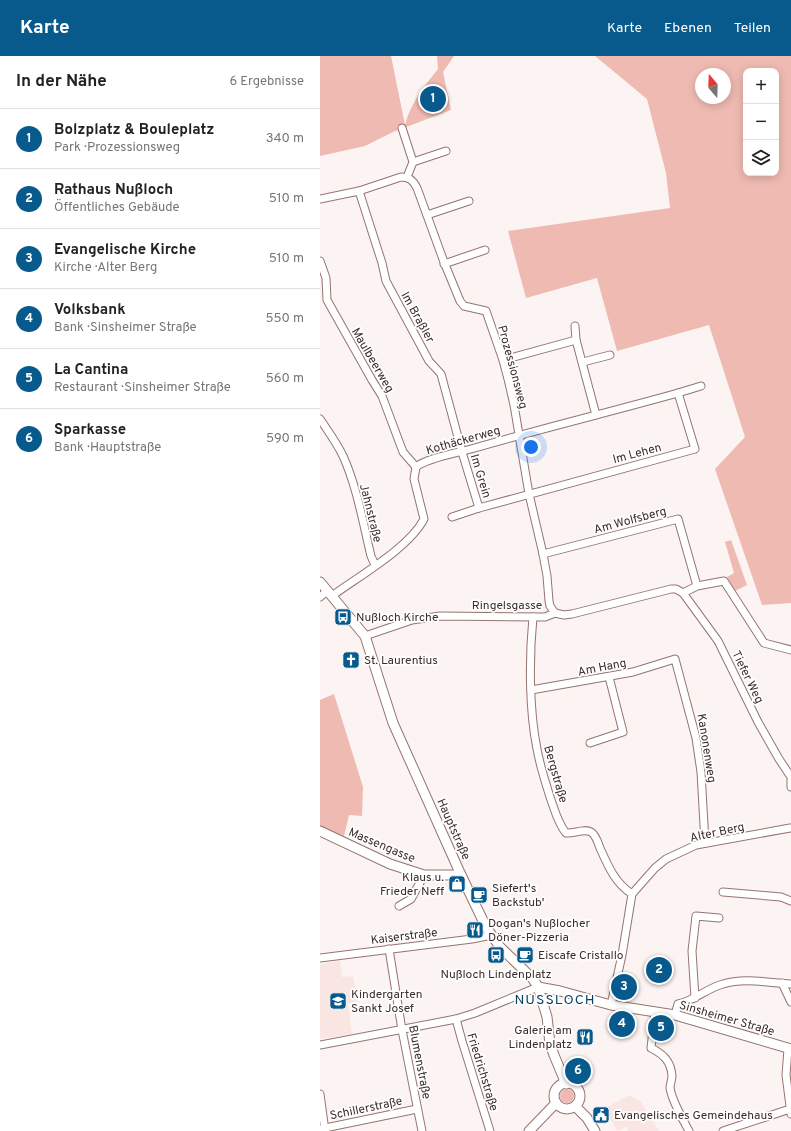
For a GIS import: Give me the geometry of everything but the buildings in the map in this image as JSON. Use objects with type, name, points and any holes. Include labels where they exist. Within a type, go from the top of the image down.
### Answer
[{"type":"main road","name":"Hauptstraße","points":[[320,582],[326,594],[365,636],[393,723],[486,927],[500,947],[533,979],[538,987],[547,1017],[550,1044],[554,1055],[566,1084],[573,1085],[578,1091],[579,1099],[575,1106]]},
{"type":"main road","name":"Massengasse","points":[[320,831],[390,864],[424,875],[461,875]]},
{"type":"main road","name":"Sinsheimer Straße","points":[[538,987],[560,991],[611,1005],[675,1015],[790,1049]]},
{"type":"main road","points":[[566,1084],[559,1086],[556,1089],[554,1096],[556,1103],[565,1109],[575,1106],[587,1118],[595,1131]]},
{"type":"main road","points":[[529,1131],[556,1103]]},
{"type":"street","points":[[320,199],[359,191],[401,177],[407,177],[412,162],[402,128]]},
{"type":"street","points":[[412,162],[446,151]]},
{"type":"street","name":"Prozessionsweg","points":[[407,177],[414,182],[418,188],[444,264],[464,306],[486,311],[503,360],[514,405],[528,494],[543,554],[550,606],[555,613]]},
{"type":"street","name":"Im Braßler","points":[[359,191],[382,263],[386,281],[429,361],[441,374],[462,452]]},
{"type":"street","points":[[427,215],[469,201]]},
{"type":"street","points":[[444,264],[485,250]]},
{"type":"street","name":"Maulbeerweg","points":[[320,260],[326,278],[327,300],[364,367],[382,396],[403,452],[416,466]]},
{"type":"street","points":[[575,326],[576,340],[596,415]]},
{"type":"street","points":[[503,360],[576,340]]},
{"type":"street","points":[[583,362],[610,355]]},
{"type":"street","points":[[518,436],[702,386]]},
{"type":"street","name":"Im Lehen","points":[[528,494],[695,449],[678,393]]},
{"type":"street","name":"Jahnstraße","points":[[320,420],[331,434],[342,454],[349,472],[375,566]]},
{"type":"street","name":"Kothäckerweg","points":[[375,566],[416,532],[424,519],[414,479],[416,466],[423,462],[518,436]]},
{"type":"street","name":"Im Grein","points":[[462,452],[479,508]]},
{"type":"street","name":"Im Grein","points":[[452,517],[528,494]]},
{"type":"street","name":"Am Wolfsberg","points":[[543,554],[678,519],[697,586]]},
{"type":"street","points":[[326,594],[375,566]]},
{"type":"street","points":[[683,593],[697,586],[724,581],[764,642],[791,650]]},
{"type":"street","name":"Ringelsgasse","points":[[365,636],[412,620],[440,616],[545,617],[555,613],[564,615],[572,614],[671,589],[676,589],[683,593]]},
{"type":"street","name":"Tiefer Weg","points":[[683,593],[718,641],[758,722],[779,760],[791,777],[791,787]]},
{"type":"street","name":"Bergstraße","points":[[533,617],[530,649],[533,728],[538,756],[544,777],[563,829],[566,833],[584,830],[591,832],[596,838],[609,868],[618,883],[632,894]]},
{"type":"street","name":"Am Hang","points":[[531,690],[633,672],[675,659]]},
{"type":"street","name":"Kanonenweg","points":[[675,659],[696,738],[701,772],[705,843]]},
{"type":"street","points":[[590,743],[623,732],[609,677]]},
{"type":"street","name":"Alter Berg","points":[[632,894],[655,868],[666,860],[691,847],[705,843],[720,842],[791,825]]},
{"type":"street","points":[[399,906],[411,899],[424,875]]},
{"type":"street","points":[[722,892],[781,897],[791,901]]},
{"type":"street","points":[[611,1005],[622,955],[632,894]]},
{"type":"street","points":[[695,998],[692,951],[696,916],[719,918]]},
{"type":"street","name":"Kaiserstraße","points":[[320,958],[472,939],[492,935]]},
{"type":"street","name":"Blumenstraße","points":[[389,949],[402,1030],[422,1131]]},
{"type":"street","points":[[675,1015],[678,1004],[686,1003],[721,984],[728,982],[743,981],[791,984]]},
{"type":"street","points":[[782,983],[791,1002]]},
{"type":"street","points":[[320,1045],[402,1030],[475,1013],[538,987]]},
{"type":"street","points":[[656,1012],[651,1048],[663,1054],[670,1063],[672,1076],[670,1088],[689,1131]]},
{"type":"street","name":"Friedrichstraße","points":[[456,1018],[490,1131]]},
{"type":"street","points":[[723,1131],[790,1112],[786,1075],[790,1049]]},
{"type":"street","points":[[320,1094],[323,1129]]},
{"type":"street","name":"Schillerstraße","points":[[323,1129],[417,1109]]},
{"type":"shaded area","points":[[320,56],[391,56],[405,125],[414,102],[438,69],[437,56],[454,56],[443,72],[451,110],[393,132],[365,146],[320,156]]},
{"type":"shaded area","points":[[595,56],[791,56],[791,603],[762,605],[715,469],[745,437],[709,325],[617,351],[597,278],[526,298],[508,231],[670,208],[666,173],[647,99]]},
{"type":"shaded area","points":[[731,540],[747,585],[735,591],[727,577],[734,573],[725,542]]},
{"type":"shaded area","points":[[334,694],[363,787],[362,816],[349,815],[344,836],[320,828],[320,700]]},
{"type":"shaded area","name":"Kindergarten Sankt Josef","points":[[340,961],[342,977],[353,976],[354,980],[357,1002],[348,1003],[352,1034],[320,1039],[320,964]]},
{"type":"shaded area","points":[[564,1089],[570,1089],[574,1093],[574,1099],[570,1103],[564,1103],[560,1099],[560,1093]]},
{"type":"shaded area","points":[[629,1095],[640,1101],[659,1131],[628,1131],[626,1127],[617,1131],[605,1108]]},
{"type":"place","name":"Bolzplatz & Bouleplatz","points":[[433,99]]},
{"type":"place","name":"Nußloch Kirche","points":[[343,617]]},
{"type":"place","name":"St. Laurentius","points":[[351,660]]},
{"type":"place","name":"Klaus u. Frieder Neff","points":[[457,884]]},
{"type":"place","name":"Siefert's Backstub'","points":[[479,895]]},
{"type":"place","name":"Dogan's Nußlocher Döner-Pizzeria","points":[[475,930]]},
{"type":"place","name":"Nußloch Lindenplatz","points":[[496,955]]},
{"type":"place","name":"Eiscafe Cristallo","points":[[525,955]]},
{"type":"place","name":"Rathaus Nußloch","points":[[659,970]]},
{"type":"place","name":"Evangelische Kirche","points":[[624,987]]},
{"type":"place","name":"Kindergarten Sankt Josef","points":[[338,1001]]},
{"type":"place","name":"Volksbank","points":[[622,1024]]},
{"type":"place","name":"La Cantina","points":[[661,1028]]},
{"type":"place","name":"Galerie am Lindenplatz","points":[[585,1037]]},
{"type":"place","name":"Sparkasse","points":[[578,1071]]},
{"type":"place","name":"Evangelisches Gemeindehaus","points":[[601,1115]]},
{"type":"district","name":"NUSSLOCH","points":[[555,999]]}]
